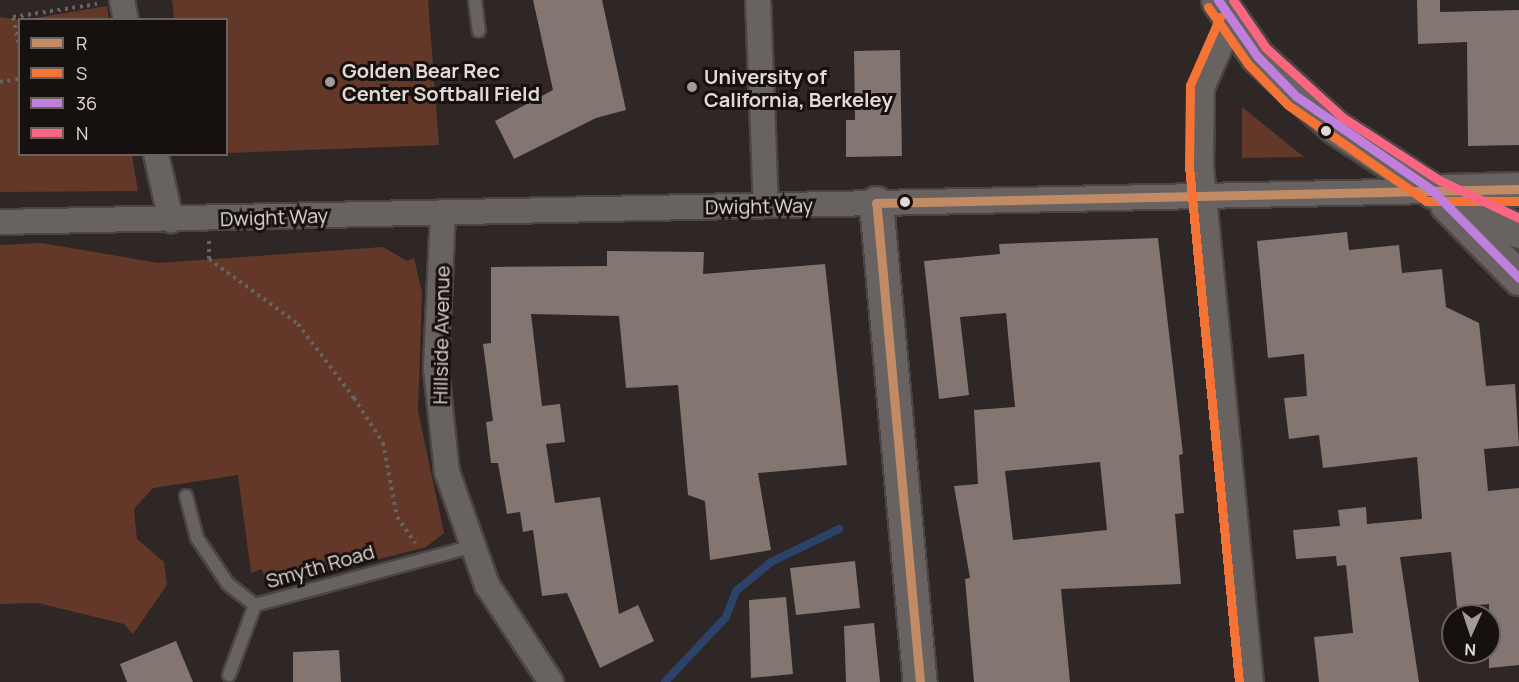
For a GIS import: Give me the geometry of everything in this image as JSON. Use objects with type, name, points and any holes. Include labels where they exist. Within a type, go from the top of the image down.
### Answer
[{"type":"street","points":[[122,0],[126,18]]},
{"type":"street","points":[[758,0],[766,206]]},
{"type":"street","points":[[1225,11],[1296,96],[1433,191],[1519,231]]},
{"type":"street","points":[[1225,11],[1202,88],[1205,197],[1251,682]]},
{"type":"street","points":[[156,156],[171,220]]},
{"type":"street","name":"Dwight Way","points":[[0,222],[1519,189]]},
{"type":"street","points":[[1433,191],[1519,278]]},
{"type":"street","points":[[876,203],[920,682]]},
{"type":"street","name":"Hillside Avenue","points":[[443,212],[439,419],[447,472],[470,547],[509,625],[551,682]]},
{"type":"lane","points":[[475,0],[479,31]]},
{"type":"lane","points":[[186,496],[196,538],[228,584],[255,605]]},
{"type":"lane","name":"Smyth Road","points":[[229,675],[245,620],[255,605],[420,558],[470,547]]},
{"type":"path","points":[[18,41],[13,17],[122,0]]},
{"type":"path","points":[[0,82],[18,79]]},
{"type":"path","points":[[209,219],[209,259],[298,324],[383,442],[398,517],[410,531],[420,558]]},
{"type":"shaded area","name":"Golden Bear Rec Center Softball Field","points":[[172,0],[428,0],[439,145],[228,153],[228,18],[174,18]]},
{"type":"shaded area","points":[[107,6],[109,18],[34,18]]},
{"type":"shaded area","points":[[0,17],[18,20],[18,156],[132,156],[138,191],[0,192]]},
{"type":"shaded area","points":[[1242,107],[1304,157],[1242,158]]},
{"type":"shaded area","points":[[41,243],[159,263],[383,247],[407,261],[414,258],[422,292],[418,411],[444,533],[426,547],[271,587],[261,569],[251,573],[238,475],[153,488],[134,509],[137,539],[164,562],[167,585],[133,634],[124,624],[38,603],[0,604],[0,245]]},
{"type":"building","points":[[533,0],[602,0],[626,110],[596,118],[514,159],[495,121],[553,90]]},
{"type":"building","points":[[1417,0],[1440,0],[1440,12],[1519,10],[1519,145],[1468,146],[1467,42],[1418,44]]},
{"type":"building","points":[[900,50],[902,156],[846,157],[846,120],[855,120],[854,51]]},
{"type":"building","points":[[1347,232],[1349,250],[1399,245],[1402,273],[1442,269],[1446,307],[1479,323],[1486,386],[1515,384],[1519,446],[1484,449],[1488,491],[1519,488],[1519,665],[1489,668],[1489,664],[1501,664],[1501,604],[1457,604],[1451,552],[1400,557],[1419,682],[1319,682],[1314,637],[1353,633],[1346,565],[1337,566],[1336,556],[1296,559],[1293,530],[1340,526],[1338,510],[1366,507],[1367,524],[1422,519],[1417,457],[1323,468],[1319,435],[1289,439],[1284,398],[1307,396],[1304,354],[1268,358],[1257,241]]},
{"type":"building","points":[[1158,238],[1183,454],[1179,455],[1184,513],[1175,514],[1181,584],[1061,589],[1070,682],[974,682],[965,579],[970,578],[954,486],[978,484],[974,410],[1015,407],[1006,313],[960,317],[969,395],[939,399],[924,261],[1000,254],[999,244]],"holes":[[[1100,462],[1107,530],[1013,540],[1005,471]]]},
{"type":"building","points":[[607,251],[704,252],[703,274],[825,264],[847,465],[758,473],[771,550],[710,560],[705,501],[688,495],[678,385],[626,388],[619,316],[531,314],[542,406],[560,404],[565,442],[546,444],[555,503],[600,497],[619,614],[638,605],[654,641],[600,668],[567,593],[542,596],[533,530],[523,532],[520,512],[507,514],[498,463],[491,463],[486,422],[493,421],[483,344],[491,343],[491,267],[607,266]]},
{"type":"building","points":[[855,561],[860,608],[796,615],[790,568]]},
{"type":"building","points":[[786,597],[793,674],[751,678],[749,600]]},
{"type":"building","points":[[874,623],[880,682],[846,682],[844,626]]},
{"type":"building","points":[[176,641],[193,682],[127,682],[120,664]]},
{"type":"building","points":[[339,650],[341,682],[293,682],[293,652]]},
{"type":"waterway","points":[[665,682],[726,617],[736,591],[771,562],[839,529]]},
{"type":"transit line","name":"36","points":[[1218,0],[1257,56],[1296,96],[1433,191],[1519,278]]},
{"type":"transit line","name":"N","points":[[1233,0],[1266,48],[1342,117],[1439,180],[1519,218]]},
{"type":"transit line","name":"S","points":[[1208,7],[1248,64],[1288,105],[1426,201],[1519,201]]},
{"type":"transit line","name":"S","points":[[1220,17],[1190,85],[1189,166],[1239,682]]},
{"type":"transit line","name":"R","points":[[920,682],[876,203],[1519,189]]},
{"type":"place","name":"Golden Bear Rec Center Softball Field","points":[[330,82]]},
{"type":"place","name":"University of California, Berkeley","points":[[692,87]]}]
